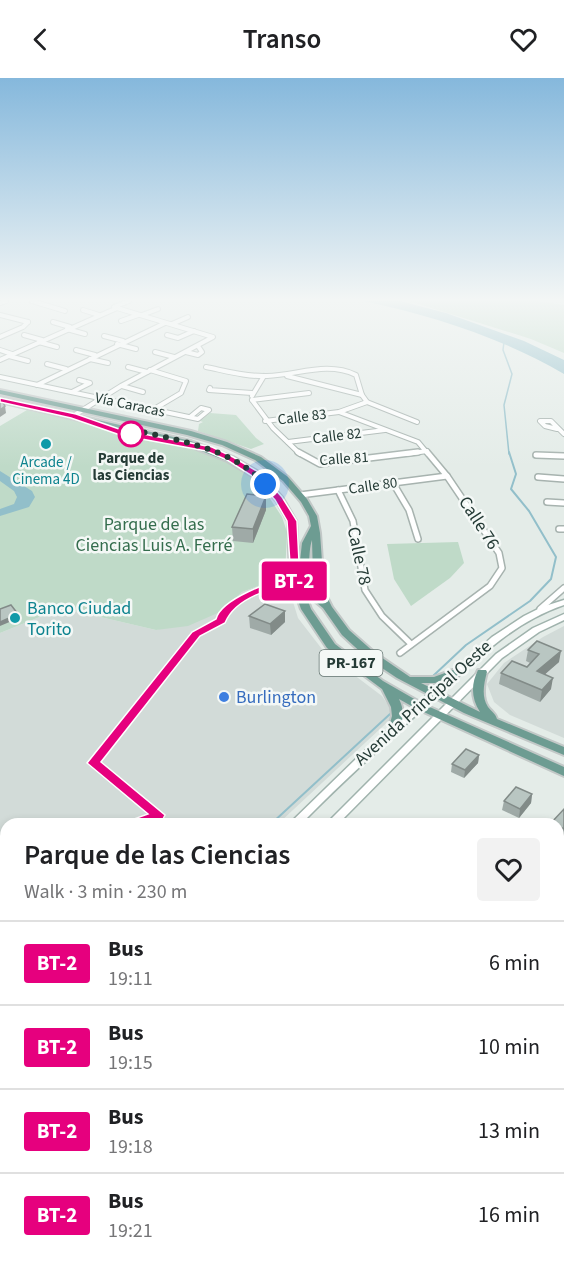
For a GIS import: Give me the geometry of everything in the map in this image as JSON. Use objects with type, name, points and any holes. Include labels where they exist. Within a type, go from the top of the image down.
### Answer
[{"type":"main road","name":"PR-167","points":[[0,392],[222,442],[246,452],[275,469],[300,495],[315,520],[317,576],[328,608],[352,639],[397,673],[434,693],[564,751]]},
{"type":"main road","name":"PR-167","points":[[0,400],[209,449],[257,475],[279,499],[292,521],[296,580],[306,609],[331,646],[352,664],[419,706],[564,772]]},
{"type":"main road","points":[[315,527],[306,542],[306,565],[303,574],[296,580],[328,608]]},
{"type":"main road","name":"Avenida Principal Oeste","points":[[300,818],[395,727],[493,639],[540,609],[564,602]]},
{"type":"main road","name":"Avenida Principal Oeste","points":[[337,818],[482,672],[515,643],[564,617]]},
{"type":"main road","points":[[397,673],[429,681],[457,672]]},
{"type":"main road","points":[[482,672],[477,690],[481,705],[499,723]]},
{"type":"main road","points":[[383,685],[397,705],[398,718],[395,727]]},
{"type":"street","points":[[15,357],[28,361]]},
{"type":"street","points":[[37,385],[92,357]]},
{"type":"street","points":[[73,416],[100,398],[174,357]]},
{"type":"street","points":[[89,358],[108,363]]},
{"type":"street","points":[[47,364],[67,370]]},
{"type":"street","points":[[128,366],[186,381],[181,393],[153,410]]},
{"type":"street","points":[[206,367],[264,376],[285,376],[326,368],[344,369],[356,375],[362,395],[367,402],[417,422]]},
{"type":"street","points":[[264,376],[252,393],[252,400],[309,393]]},
{"type":"street","points":[[285,376],[362,395]]},
{"type":"street","name":"Vía Caracas","points":[[0,377],[190,417]]},
{"type":"street","points":[[72,392],[90,383],[79,380]]},
{"type":"street","points":[[122,386],[143,392]]},
{"type":"street","points":[[210,388],[209,390],[252,393]]},
{"type":"street","name":"Calle 81","points":[[252,400],[265,421],[313,462],[320,464],[427,451]]},
{"type":"street","points":[[339,412],[367,402]]},
{"type":"street","name":"Calle 83","points":[[265,421],[339,412]]},
{"type":"street","name":"Calle 76","points":[[339,412],[418,442],[447,476],[499,553],[502,568],[490,586],[400,653]]},
{"type":"street","points":[[557,429],[564,434]]},
{"type":"street","name":"Calle 82","points":[[287,442],[387,430]]},
{"type":"street","points":[[536,455],[564,456]]},
{"type":"street","name":"Calle 80","points":[[300,495],[447,476]]},
{"type":"street","points":[[538,477],[564,479]]},
{"type":"street","points":[[393,483],[409,510],[418,539]]},
{"type":"street","name":"Calle 78","points":[[338,490],[353,521],[365,590],[382,616],[411,644]]},
{"type":"street","points":[[547,502],[564,503]]},
{"type":"street","points":[[540,609],[564,588]]},
{"type":"shaded area","points":[[285,576],[298,618],[325,653],[382,696],[395,715],[284,818],[0,818],[0,633],[62,608],[156,630],[220,612],[242,592]]},
{"type":"shaded area","points":[[564,626],[564,738],[510,715],[494,702],[487,684],[504,663]]},
{"type":"green space","name":"Parque de las Ciencias Luis A. Ferré","points":[[27,410],[191,447],[226,461],[247,473],[263,488],[282,517],[287,532],[285,576],[242,592],[220,612],[188,626],[156,630],[62,608],[0,633],[0,426]]},
{"type":"green space","points":[[210,413],[236,415],[264,444],[251,449],[198,431],[199,424],[203,422],[200,421]]},
{"type":"green space","points":[[458,542],[464,563],[450,578],[411,606],[394,579],[387,544]]},
{"type":"water","points":[[531,357],[557,357],[564,360],[564,374]]},
{"type":"water","points":[[0,471],[32,491],[35,497],[29,507],[0,516],[0,509],[14,504],[17,497],[14,491],[0,481]]},
{"type":"building","points":[[2,401],[5,406],[0,410],[0,403]]},
{"type":"building","points":[[247,494],[266,496],[253,529],[232,527]]},
{"type":"building","points":[[265,604],[285,611],[270,624],[249,616]]},
{"type":"building","points":[[11,605],[18,614],[0,622],[0,609]]},
{"type":"building","points":[[537,641],[561,651],[537,671],[553,678],[542,690],[501,673],[512,661],[527,667],[539,654],[528,650]]},
{"type":"building","points":[[466,749],[479,755],[465,770],[452,764]]},
{"type":"building","points":[[516,787],[532,794],[520,809],[504,801]]},
{"type":"building","points":[[564,809],[564,818],[556,818]]},
{"type":"waterway","points":[[505,357],[512,374],[504,405],[509,454]]},
{"type":"waterway","points":[[433,676],[466,645],[530,601],[551,579],[556,557],[529,511],[511,489],[516,474],[509,452]]},
{"type":"waterway","points":[[277,818],[390,714]]},
{"type":"bus line","name":"BT-2","points":[[0,400],[73,416],[120,432],[209,449],[257,475],[279,499],[292,521],[296,580],[281,582],[251,593],[222,615],[221,621],[196,634],[93,763],[146,804],[158,815],[154,818]]},
{"type":"place","name":"Parque de las Ciencias","points":[[131,434]]},
{"type":"place","name":"Arcade / Cinema 4D","points":[[46,444]]},
{"type":"place","name":"Banco Ciudad Torito","points":[[15,618]]},
{"type":"place","name":"Burlington","points":[[224,697]]},
{"type":"route","points":[[131,434],[129,429],[209,449],[244,466],[265,484]]}]
